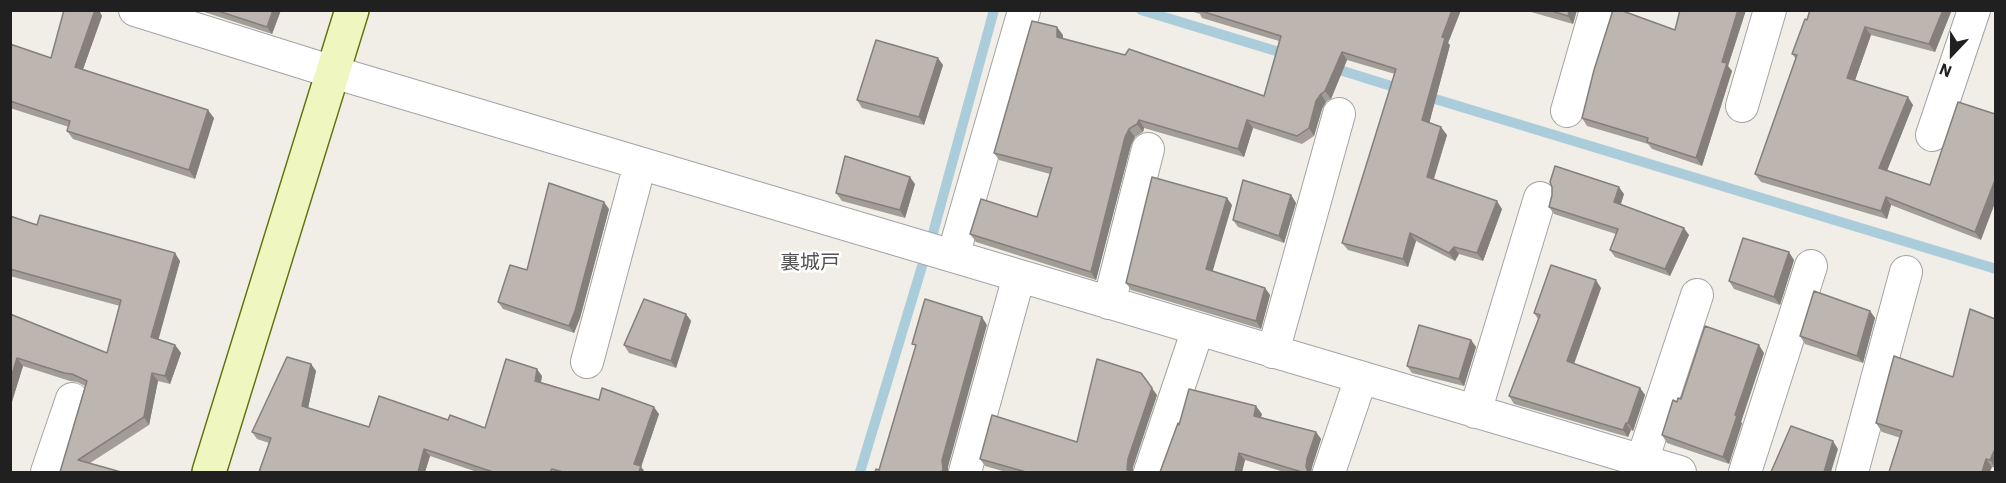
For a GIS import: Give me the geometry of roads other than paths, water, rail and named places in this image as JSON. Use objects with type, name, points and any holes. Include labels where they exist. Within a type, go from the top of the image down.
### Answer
[{"type":"street","points":[[135,10],[640,164],[1680,472]]},
{"type":"street","points":[[209,472],[352,10]]},
{"type":"street","points":[[1567,111],[1596,10]]},
{"type":"street","points":[[1742,106],[1770,10]]},
{"type":"street","points":[[1932,135],[1974,10]]},
{"type":"street","points":[[953,256],[1024,11]]},
{"type":"street","points":[[1273,352],[1339,114]]},
{"type":"street","points":[[1109,303],[1148,149]]},
{"type":"street","points":[[586,362],[640,164]]},
{"type":"street","points":[[1475,412],[1539,198]]},
{"type":"street","points":[[1744,472],[1811,266]]},
{"type":"street","points":[[1852,472],[1906,272]]},
{"type":"street","points":[[965,472],[1019,276]]},
{"type":"street","points":[[1642,461],[1697,295]]},
{"type":"street","points":[[1150,472],[1198,329]]},
{"type":"street","points":[[1329,472],[1361,378]]},
{"type":"street","points":[[47,472],[72,399]]},
{"type":"waterway","points":[[933,233],[994,10]]},
{"type":"waterway","points":[[1141,10],[1289,55]]},
{"type":"waterway","points":[[1330,67],[1404,90]]},
{"type":"waterway","points":[[1422,95],[1996,269]]},
{"type":"waterway","points":[[860,472],[923,263]]},
{"type":"district","name":"裏城戸","points":[[810,263]]}]
